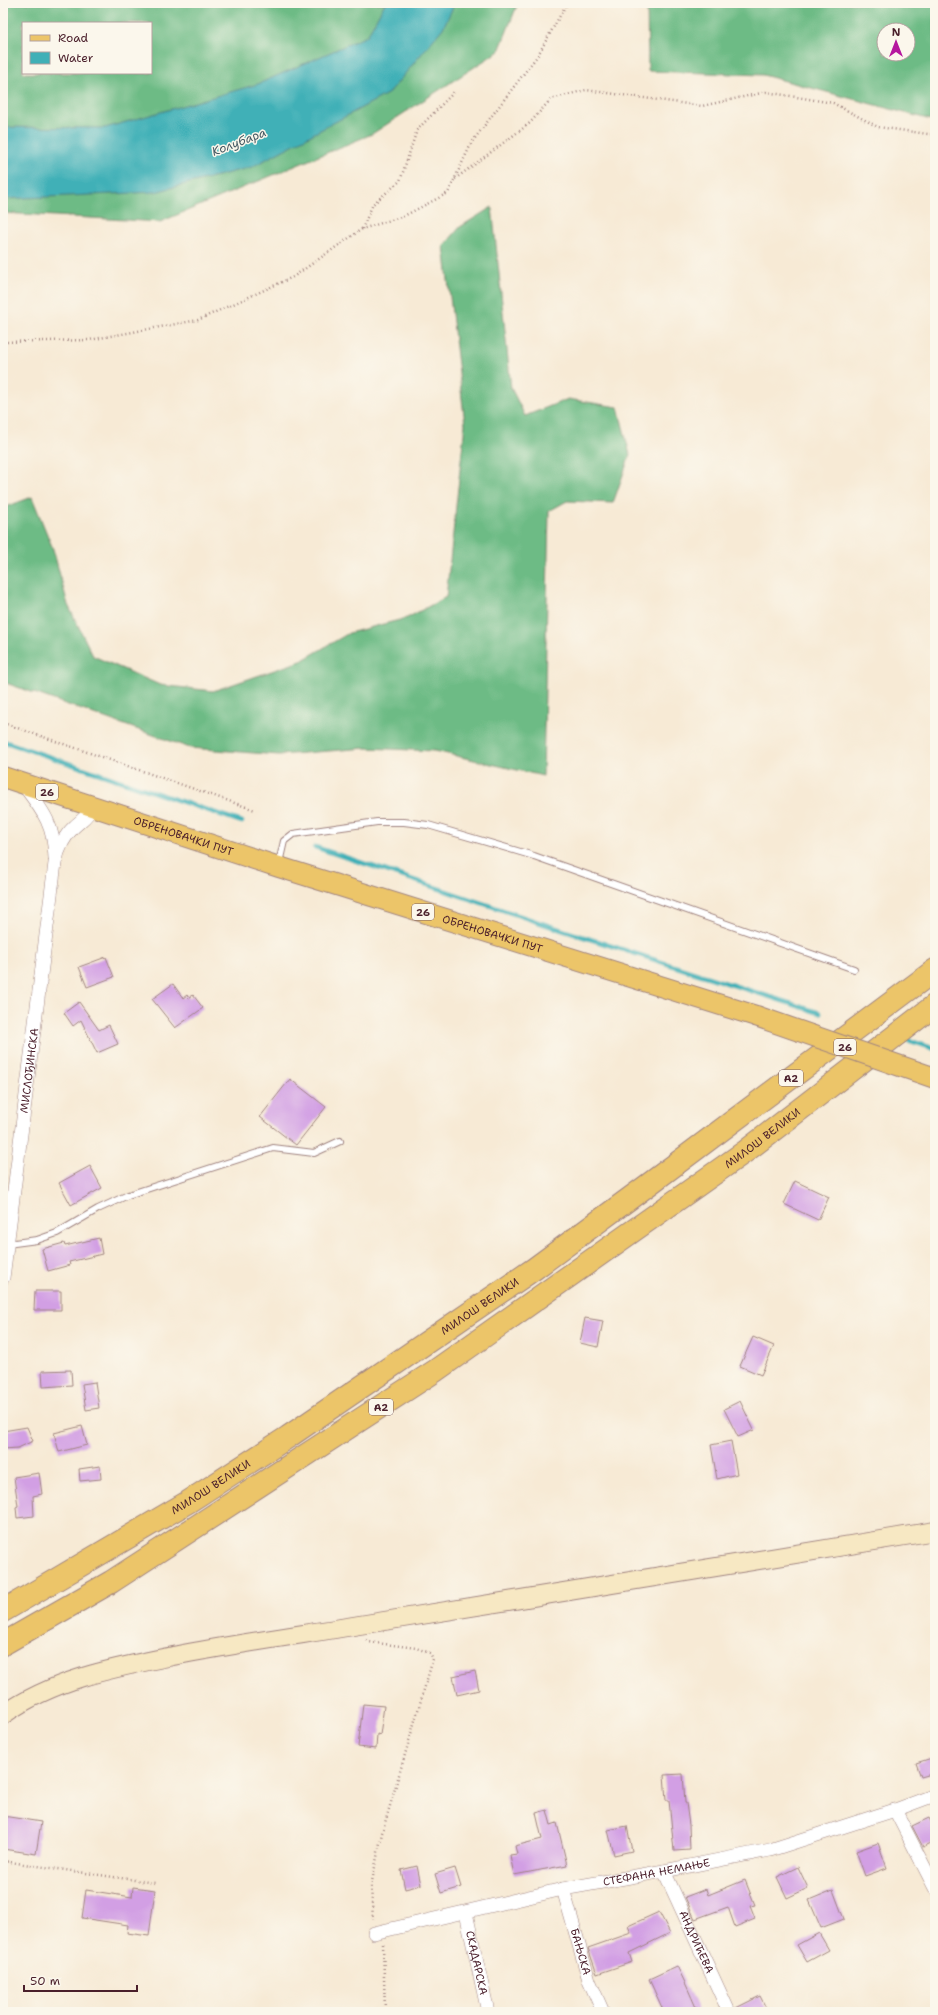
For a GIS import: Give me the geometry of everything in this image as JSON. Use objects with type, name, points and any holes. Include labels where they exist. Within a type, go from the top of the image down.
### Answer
[{"type":"highway","name":"МИЛОШ ВЕЛИКИ","points":[[3,1611],[188,1502],[288,1438],[534,1269],[646,1187],[935,970]]},
{"type":"highway","name":"МИЛОШ ВЕЛИКИ","points":[[3,1644],[112,1582],[436,1371],[746,1151],[935,1005]]},
{"type":"main road","name":"ОБРЕНОВАЧКИ ПУТ","points":[[3,777],[279,867],[756,1016],[935,1078]]},
{"type":"main road","points":[[3,1715],[45,1690],[71,1680],[105,1670],[196,1652],[362,1624],[644,1580],[935,1531]]},
{"type":"street","name":"МИСЛОЂИНСКА","points":[[3,1278],[55,863],[53,839],[48,820],[43,810],[22,783]]},
{"type":"street","name":"МИСЛОЂИНСКА","points":[[55,863],[64,839],[73,828],[88,816],[92,807]]},
{"type":"street","name":"СТЕФАНА НЕМАЊЕ","points":[[378,1932],[466,1913],[563,1889],[770,1850],[895,1810],[935,1795]]},
{"type":"street","points":[[895,1810],[935,1888]]},
{"type":"street","name":"АНДРИЋЕВА","points":[[664,1871],[729,2012]]},
{"type":"street","name":"БАЊСКА","points":[[563,1889],[589,1980],[604,2012]]},
{"type":"street","name":"СКАДАРСКА","points":[[466,1913],[488,2012]]},
{"type":"lane","points":[[279,867],[284,841],[293,834],[377,822],[404,822],[428,825],[534,856],[854,969]]},
{"type":"lane","points":[[7,1244],[37,1240],[57,1233],[98,1209],[128,1195],[273,1148],[314,1153],[340,1141]]},
{"type":"path","points":[[3,342],[89,340],[198,320],[293,277],[362,230],[404,216],[448,193],[472,142],[538,55],[567,3]]},
{"type":"path","points":[[454,179],[530,123],[551,99],[586,90],[702,106],[766,92],[833,103],[878,127],[935,135]]},
{"type":"path","points":[[362,230],[372,204],[400,181],[417,130],[455,91]]},
{"type":"path","points":[[3,723],[255,810]]},
{"type":"path","points":[[362,1624],[368,1642],[416,1648],[430,1653],[433,1659],[382,1833],[371,1886],[378,1932],[385,2012]]},
{"type":"path","points":[[3,1861],[155,1882]]},
{"type":"green space","points":[[3,3],[518,3],[499,51],[372,134],[160,222],[3,213]]},
{"type":"green space","points":[[647,3],[935,3],[935,121],[763,75],[648,71]]},
{"type":"green space","points":[[492,207],[511,388],[525,416],[568,399],[618,407],[630,455],[613,503],[567,501],[549,511],[543,776],[435,751],[366,748],[279,755],[190,748],[3,682],[3,508],[32,497],[53,549],[68,605],[93,656],[160,685],[213,691],[301,661],[349,633],[407,618],[446,597],[465,424],[444,246],[460,227]]},
{"type":"water","name":"Колубара","points":[[385,3],[455,3],[443,28],[389,93],[252,167],[155,192],[3,199],[3,127],[105,128],[258,84],[367,36]]},
{"type":"building","points":[[106,957],[114,977],[87,987],[79,967]]},
{"type":"building","points":[[173,984],[183,998],[187,995],[189,998],[193,995],[203,1008],[175,1028],[152,999]]},
{"type":"building","points":[[79,1002],[99,1030],[109,1025],[118,1044],[97,1053],[81,1020],[73,1026],[64,1013]]},
{"type":"building","points":[[290,1079],[326,1107],[296,1145],[260,1117]]},
{"type":"building","points":[[90,1166],[102,1188],[71,1205],[59,1183]]},
{"type":"building","points":[[795,1181],[829,1197],[818,1220],[784,1204]]},
{"type":"building","points":[[99,1238],[102,1254],[69,1262],[70,1265],[48,1271],[42,1249],[64,1243],[65,1246]]},
{"type":"building","points":[[35,1291],[61,1291],[61,1310],[34,1310]]},
{"type":"building","points":[[585,1318],[603,1321],[598,1347],[580,1343]]},
{"type":"building","points":[[753,1337],[774,1346],[761,1375],[740,1366]]},
{"type":"building","points":[[71,1370],[72,1385],[43,1387],[42,1371]]},
{"type":"building","points":[[95,1382],[99,1408],[86,1410],[82,1384]]},
{"type":"building","points":[[740,1401],[754,1430],[738,1437],[724,1409]]},
{"type":"building","points":[[82,1426],[87,1445],[59,1452],[54,1433]]},
{"type":"building","points":[[27,1427],[33,1441],[18,1448],[3,1449],[3,1431]]},
{"type":"building","points":[[731,1441],[737,1474],[717,1479],[711,1445]]},
{"type":"building","points":[[100,1466],[101,1479],[80,1481],[79,1469]]},
{"type":"building","points":[[39,1473],[42,1494],[33,1496],[34,1516],[17,1518],[16,1507],[18,1506],[14,1477]]},
{"type":"building","points":[[475,1671],[479,1690],[457,1695],[453,1676]]},
{"type":"building","points":[[363,1704],[384,1706],[380,1735],[377,1734],[376,1749],[358,1747]]},
{"type":"building","points":[[935,1757],[935,1773],[921,1777],[916,1763]]},
{"type":"building","points":[[683,1774],[685,1803],[689,1825],[690,1850],[674,1851],[669,1800],[666,1800],[664,1775]]},
{"type":"building","points":[[547,1810],[551,1825],[557,1823],[567,1865],[514,1875],[510,1855],[517,1854],[515,1846],[542,1839],[536,1813]]},
{"type":"building","points":[[3,1816],[41,1822],[36,1854],[3,1849]]},
{"type":"building","points":[[929,1818],[935,1830],[935,1841],[923,1847],[912,1826]]},
{"type":"building","points":[[627,1826],[632,1851],[614,1855],[608,1830]]},
{"type":"building","points":[[878,1843],[887,1868],[865,1876],[856,1851]]},
{"type":"building","points":[[417,1866],[421,1885],[405,1889],[401,1870]]},
{"type":"building","points":[[798,1867],[808,1888],[787,1898],[777,1877]]},
{"type":"building","points":[[455,1868],[461,1887],[441,1893],[435,1874]]},
{"type":"building","points":[[745,1880],[755,1905],[750,1906],[755,1919],[735,1927],[728,1907],[695,1919],[685,1897],[706,1889],[708,1895]]},
{"type":"building","points":[[133,1887],[155,1890],[149,1936],[127,1933],[128,1925],[82,1918],[86,1890],[132,1897]]},
{"type":"building","points":[[833,1890],[844,1919],[821,1928],[809,1900]]},
{"type":"building","points":[[659,1912],[670,1933],[629,1953],[632,1962],[597,1974],[588,1948],[631,1933],[628,1926]]},
{"type":"building","points":[[819,1933],[829,1950],[807,1962],[797,1945]]},
{"type":"building","points":[[677,1966],[698,2012],[664,2012],[649,1979]]},
{"type":"building","points":[[760,1996],[768,2012],[737,2012],[736,2008]]},
{"type":"waterway","points":[[3,741],[242,822]]},
{"type":"waterway","points":[[315,847],[559,929],[820,1013]]},
{"type":"waterway","points":[[908,1040],[935,1049]]}]
